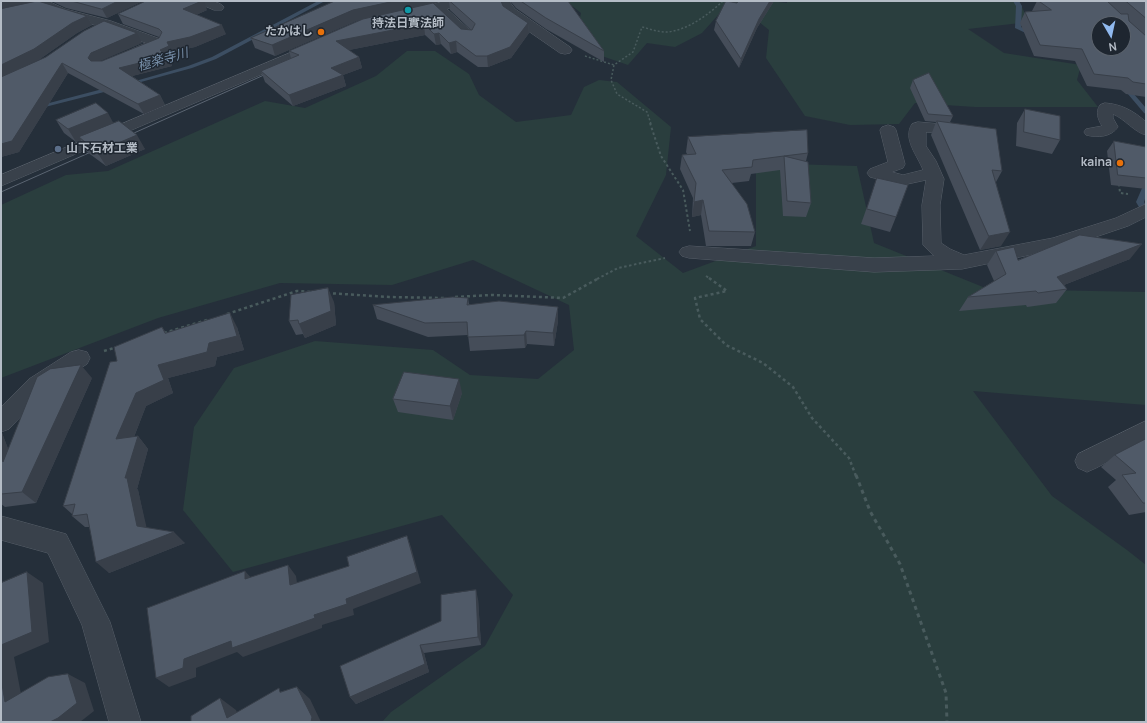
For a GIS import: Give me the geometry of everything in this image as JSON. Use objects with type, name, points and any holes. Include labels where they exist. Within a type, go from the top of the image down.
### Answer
[{"type":"street","points":[[204,1],[218,7]]},
{"type":"street","points":[[395,18],[438,8],[457,1]]},
{"type":"street","points":[[503,1],[510,12],[566,50]]},
{"type":"street","points":[[37,4],[107,25],[158,43],[123,58]]},
{"type":"street","points":[[438,8],[468,36]]},
{"type":"street","points":[[89,34],[126,15]]},
{"type":"street","points":[[1,181],[140,123],[328,40]]},
{"type":"street","points":[[1092,132],[1105,131],[1110,127],[1106,118],[1105,108],[1113,108],[1133,120],[1143,138]]},
{"type":"street","points":[[962,262],[943,254],[932,245],[931,205],[935,179],[934,173],[918,146],[918,127],[979,133]]},
{"type":"street","points":[[888,130],[897,164],[876,173],[903,180],[934,173]]},
{"type":"street","points":[[689,252],[797,258],[874,265],[962,262],[1056,244],[1122,222],[1143,211]]},
{"type":"street","points":[[1,422],[37,385],[79,358]]},
{"type":"street","points":[[1088,461],[1146,431]]},
{"type":"street","points":[[1,528],[57,543],[96,622],[125,722]]},
{"type":"path","points":[[723,1],[713,11],[687,25],[668,32],[642,27],[634,52],[614,65],[611,80],[617,94],[647,112],[661,156],[683,190],[689,230],[689,252],[697,269],[727,292],[695,298],[700,319],[726,345],[764,363],[793,387],[812,418],[849,458],[870,511],[900,564],[946,693],[947,722]]},
{"type":"path","points":[[566,50],[614,65]]},
{"type":"path","points":[[454,298],[491,295],[563,298],[618,268],[689,252]]},
{"type":"path","points":[[222,316],[297,290],[312,292]]},
{"type":"path","points":[[320,292],[389,297],[447,298]]},
{"type":"path","points":[[158,335],[208,320]]},
{"type":"path","points":[[79,358],[122,346]]},
{"type":"green space","points":[[566,1],[770,1],[787,3],[787,1],[1019,1],[1029,22],[968,29],[1004,53],[1081,65],[1077,80],[1098,107],[975,107],[915,103],[899,124],[850,125],[805,116],[766,58],[769,30],[738,5],[727,5],[702,33],[675,47],[647,43],[628,65],[596,54],[596,40],[577,32],[581,13]]},
{"type":"green space","points":[[407,51],[435,51],[469,74],[479,95],[516,122],[571,115],[584,87],[599,80],[617,82],[671,127],[666,175],[636,236],[683,273],[756,246],[756,163],[857,166],[874,243],[988,289],[1146,292],[1146,405],[973,391],[1052,496],[1146,565],[1146,722],[382,722],[391,712],[485,646],[513,595],[442,515],[233,572],[183,510],[194,427],[234,368],[315,341],[433,350],[470,375],[538,379],[574,350],[569,305],[473,260],[392,285],[280,283],[158,318],[1,378],[1,205],[66,175],[108,171],[265,101],[305,108],[376,76]]},
{"type":"building","points":[[38,1],[87,16],[72,23],[34,49],[1,65],[1,9]]},
{"type":"building","points":[[72,1],[118,1],[102,9]]},
{"type":"building","points":[[146,1],[202,1],[183,9],[222,25],[190,37],[167,42],[169,46],[160,50],[168,56],[119,68],[160,95],[138,104],[62,63],[12,141],[1,144],[1,77],[46,57],[84,31],[104,21],[137,33],[91,53],[88,58],[91,61],[102,61],[159,38],[162,32],[159,29],[118,14]]},
{"type":"building","points":[[335,1],[395,1],[353,10],[272,45],[251,38]]},
{"type":"building","points":[[450,1],[501,1],[503,6],[528,23],[510,47],[487,56],[476,56],[456,41],[449,43],[439,33],[434,34],[424,24],[336,41],[359,57],[331,68],[343,75],[289,95],[261,71],[299,55],[289,51],[363,19],[433,3],[461,29],[472,30],[475,24]]},
{"type":"building","points":[[521,1],[568,1],[604,51],[546,18]]},
{"type":"building","points":[[726,1],[737,3],[739,1],[770,1],[759,19],[741,59],[716,21]]},
{"type":"building","points":[[1039,1],[1107,1],[1121,14],[1128,14],[1128,16],[1091,16],[1091,56],[1131,56],[1131,23],[1146,36],[1146,84],[1133,82],[1128,78],[1094,74],[1082,49],[1040,45],[1025,12],[1051,10]]},
{"type":"building","points":[[1126,1],[1146,1],[1146,18]]},
{"type":"building","points":[[929,73],[953,116],[928,114],[913,80]]},
{"type":"building","points":[[96,103],[108,113],[68,129],[56,120]]},
{"type":"building","points":[[1025,109],[1060,116],[1060,140],[1024,132]]},
{"type":"building","points":[[119,121],[137,135],[97,152],[79,137]]},
{"type":"building","points":[[937,121],[996,129],[1002,171],[992,170],[1010,232],[989,236]]},
{"type":"building","points":[[807,130],[808,153],[753,160],[752,167],[722,170],[747,204],[755,232],[709,231],[703,200],[694,202],[696,183],[682,155],[696,154],[688,137]]},
{"type":"building","points":[[1114,141],[1146,147],[1146,178],[1118,175]]},
{"type":"building","points":[[784,156],[808,162],[811,203],[787,201]]},
{"type":"building","points":[[877,178],[908,185],[896,217],[867,209]]},
{"type":"building","points":[[1080,235],[1142,244],[1057,277],[1067,289],[1038,293],[1036,291],[968,297],[1006,274],[996,251],[1014,247],[1018,260]]},
{"type":"building","points":[[328,288],[331,311],[299,324],[298,320],[289,321],[291,295]]},
{"type":"building","points":[[453,297],[468,298],[467,305],[499,301],[558,307],[553,333],[526,331],[524,335],[468,337],[467,322],[425,323],[373,305]]},
{"type":"building","points":[[230,313],[237,336],[209,343],[207,352],[158,365],[164,380],[136,393],[116,439],[138,436],[125,478],[127,478],[137,526],[174,532],[96,562],[87,514],[72,516],[75,504],[63,506],[110,362],[117,361],[114,347],[162,327],[165,333]]},
{"type":"building","points":[[81,365],[22,492],[1,494],[1,455],[3,462],[37,377],[50,369]]},
{"type":"building","points":[[404,372],[459,379],[450,406],[393,399]]},
{"type":"building","points":[[1146,439],[1146,503],[1143,503],[1122,475],[1136,473],[1115,455]]},
{"type":"building","points":[[407,536],[417,572],[346,599],[347,604],[314,615],[315,618],[232,648],[231,641],[184,659],[183,668],[156,678],[147,608],[245,571],[245,579],[288,565],[290,585],[349,566],[347,557]]},
{"type":"building","points":[[27,572],[32,632],[1,645],[1,583]]},
{"type":"building","points":[[476,590],[478,637],[420,645],[425,664],[350,697],[340,666],[441,621],[441,595]]},
{"type":"building","points":[[68,674],[77,703],[58,718],[50,722],[1,722],[1,678],[5,702],[48,677]]},
{"type":"building","points":[[297,687],[312,717],[311,722],[191,722],[191,716],[220,698],[227,718],[279,688],[280,692]]},
{"type":"waterway","name":"極楽寺川","points":[[128,84],[190,67],[214,58],[322,1]]},
{"type":"waterway","points":[[1016,1],[1019,6],[1018,28],[1034,35]]},
{"type":"waterway","points":[[1124,86],[1146,112]]},
{"type":"waterway","name":"極楽寺川","points":[[37,107],[114,88]]},
{"type":"waterway","points":[[1146,188],[1140,202],[1146,212]]},
{"type":"tram line","points":[[125,137],[273,71]]},
{"type":"tram line","points":[[1,192],[100,148]]},
{"type":"place","name":"持法日實法師","points":[[408,10]]},
{"type":"place","name":"たかはし","points":[[321,32]]},
{"type":"place","name":"山下石材工業","points":[[58,149]]},
{"type":"place","name":"kaina","points":[[1120,163]]}]
